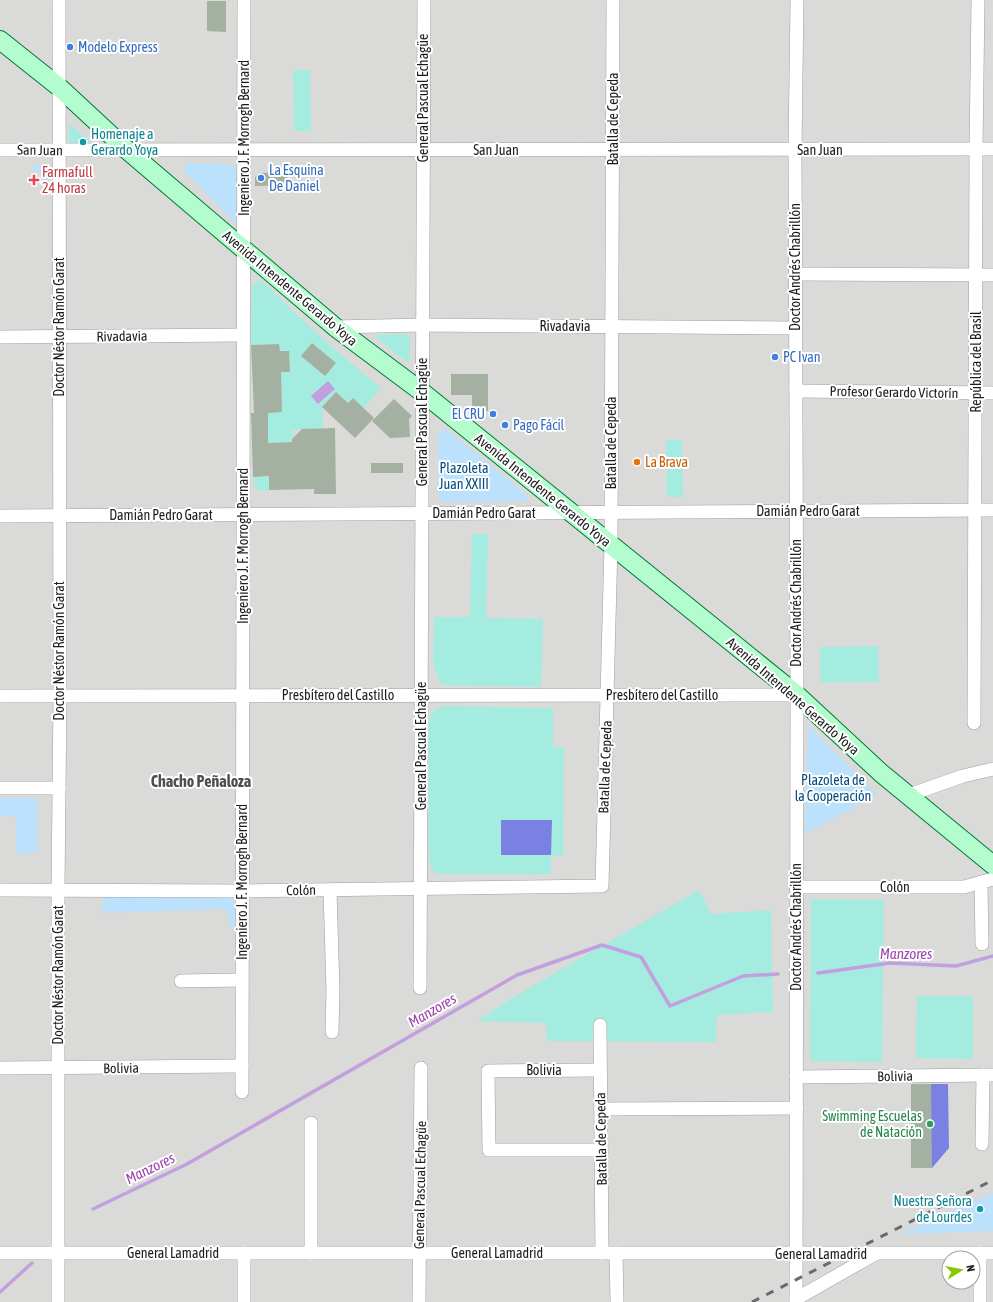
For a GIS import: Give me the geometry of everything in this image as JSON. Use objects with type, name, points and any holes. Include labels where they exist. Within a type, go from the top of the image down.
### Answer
[{"type":"main road","name":"Avenida Intendente Gerardo Yoya","points":[[0,40],[59,87],[127,150],[335,327],[422,392],[797,696],[881,773],[993,865]]},
{"type":"street","name":"Doctor Néstor Ramón Garat","points":[[58,1302],[58,890],[60,695],[59,0]]},
{"type":"street","name":"Ingeniero J. F. Morrogh Bernard","points":[[242,1092],[244,0]]},
{"type":"street","name":"General Pascual Echagüe","points":[[420,988],[424,0]]},
{"type":"street","name":"Batalla de Cepeda","points":[[602,886],[611,545],[613,0]]},
{"type":"street","name":"Doctor Andrés Chabrillón","points":[[796,1300],[797,696],[795,150],[797,0]]},
{"type":"street","name":"República del Brasil","points":[[974,723],[978,0]]},
{"type":"street","name":"San Juan","points":[[0,150],[993,149]]},
{"type":"street","points":[[796,274],[993,275]]},
{"type":"street","name":"Rivadavia","points":[[335,327],[422,325],[796,328]]},
{"type":"street","name":"Rivadavia","points":[[0,337],[243,335]]},
{"type":"street","name":"Profesor Gerardo Victorín","points":[[796,391],[993,393]]},
{"type":"street","name":"Damián Pedro Garat","points":[[0,516],[993,510]]},
{"type":"street","name":"Presbítero del Castillo","points":[[0,696],[797,696]]},
{"type":"street","points":[[909,795],[963,776],[993,769]]},
{"type":"street","points":[[0,788],[59,788]]},
{"type":"street","points":[[982,944],[987,881]]},
{"type":"street","name":"Colón","points":[[796,887],[964,887],[987,881]]},
{"type":"street","name":"Colón","points":[[0,890],[242,891],[602,886]]},
{"type":"street","points":[[330,890],[333,991],[332,1032]]},
{"type":"street","points":[[180,981],[242,980]]},
{"type":"street","name":"Batalla de Cepeda","points":[[600,1025],[602,1253]]},
{"type":"street","name":"Bolivia","points":[[0,1068],[59,1069],[242,1066]]},
{"type":"street","name":"General Pascual Echagüe","points":[[419,1302],[421,1068]]},
{"type":"street","name":"Bolivia","points":[[600,1070],[488,1071],[489,1150],[602,1150]]},
{"type":"street","points":[[982,1144],[988,1075]]},
{"type":"street","name":"Bolivia","points":[[796,1077],[988,1075]]},
{"type":"street","points":[[601,1109],[796,1108]]},
{"type":"street","points":[[311,1123],[311,1253]]},
{"type":"street","name":"General Lamadrid","points":[[0,1253],[987,1254]]},
{"type":"street","points":[[244,1253],[244,1302]]},
{"type":"street","points":[[616,1253],[616,1302]]},
{"type":"street","points":[[796,1300],[876,1254]]},
{"type":"street","points":[[980,1302],[987,1254]]},
{"type":"shaded area","points":[[0,0],[993,0],[993,1302],[0,1302]]},
{"type":"shaded area","points":[[293,70],[310,70],[311,131],[294,131]]},
{"type":"shaded area","points":[[69,124],[100,149],[69,149]]},
{"type":"shaded area","points":[[261,280],[320,336],[381,388],[364,408],[353,398],[348,403],[336,392],[322,407],[323,428],[292,430],[293,441],[313,440],[268,443],[267,413],[282,412],[281,372],[290,371],[289,351],[280,351],[279,344],[251,345],[252,285]],"holes":[[[312,343],[336,363],[325,376],[302,356]]]},
{"type":"shaded area","points":[[406,334],[410,337],[409,361],[407,362],[373,335]]},
{"type":"shaded area","points":[[328,381],[335,389],[318,404],[311,396]]},
{"type":"shaded area","points":[[666,440],[682,440],[683,497],[667,497]]},
{"type":"shaded area","points":[[269,476],[269,490],[258,490],[254,485],[253,477]]},
{"type":"shaded area","points":[[472,534],[488,534],[486,618],[543,619],[541,687],[441,685],[433,664],[434,617],[470,617]]},
{"type":"shaded area","points":[[878,646],[879,682],[820,682],[820,647]]},
{"type":"shaded area","points":[[444,706],[553,708],[553,747],[564,747],[563,856],[551,856],[551,874],[437,874],[434,872],[430,865],[429,853],[428,725],[433,712]]},
{"type":"shaded area","points":[[501,820],[552,820],[551,855],[501,855]]},
{"type":"shaded area","points":[[699,890],[711,914],[771,910],[773,1012],[717,1015],[716,1042],[547,1041],[546,1023],[476,1021],[522,992]]},
{"type":"shaded area","points":[[811,899],[884,900],[882,1062],[810,1061]]},
{"type":"shaded area","points":[[917,996],[973,996],[973,1059],[916,1058]]},
{"type":"shaded area","name":"Swimming Escuelas de Natación","points":[[911,1084],[948,1084],[949,1148],[932,1168],[911,1168]]},
{"type":"green space","points":[[187,163],[228,164],[235,167],[239,172],[236,224],[185,172],[184,168]]},
{"type":"green space","points":[[33,165],[45,165],[49,167],[50,193],[44,193],[43,176],[39,172],[33,172]]},
{"type":"green space","name":"Plazoleta Juan XXIII","points":[[446,429],[527,495],[528,498],[526,501],[441,502],[438,496],[438,435],[442,430]]},
{"type":"green space","name":"Plazoleta de la Cooperación","points":[[808,725],[877,795],[805,834]]},
{"type":"green space","points":[[0,798],[37,798],[38,853],[16,854],[16,817],[0,816]]},
{"type":"green space","points":[[103,896],[227,896],[233,899],[234,927],[229,927],[229,916],[224,909],[103,913]]},
{"type":"green space","points":[[993,1193],[993,1231],[900,1234]]},
{"type":"building","points":[[207,1],[226,1],[226,32],[207,31]]},
{"type":"building","points":[[287,172],[287,185],[255,186],[255,177],[260,173]]},
{"type":"building","points":[[312,343],[336,363],[325,376],[301,356]]},
{"type":"building","points":[[279,344],[280,351],[289,351],[290,372],[281,372],[282,412],[268,413],[268,443],[292,442],[292,439],[302,429],[335,428],[336,494],[314,494],[314,489],[269,490],[269,476],[253,477],[251,413],[254,413],[251,345]]},
{"type":"building","points":[[451,374],[488,374],[488,411],[472,411],[472,395],[451,395]]},
{"type":"building","points":[[336,392],[348,403],[353,398],[374,418],[355,438],[322,407]]},
{"type":"building","points":[[394,399],[412,416],[409,419],[410,437],[390,438],[372,421]]},
{"type":"building","points":[[371,463],[403,463],[403,473],[371,473]]},
{"type":"building","points":[[911,1084],[931,1084],[932,1168],[911,1168]]},
{"type":"waterway","name":"Manzores","points":[[93,1209],[187,1164],[517,975],[602,945],[641,957],[670,1006],[743,976],[778,974]]},
{"type":"waterway","name":"Manzores","points":[[818,973],[890,963],[956,966],[993,956]]},
{"type":"waterway","name":"Manzores","points":[[0,1292],[32,1263]]},
{"type":"railway","points":[[752,1302],[993,1180]]},
{"type":"place","name":"Modelo Express","points":[[70,47]]},
{"type":"place","name":"Homenaje a Gerardo Yoya","points":[[83,142]]},
{"type":"place","name":"La Esquina De Daniel","points":[[261,178]]},
{"type":"place","name":"Farmafull 24 horas","points":[[34,180]]},
{"type":"place","name":"PC Ivan","points":[[775,357]]},
{"type":"place","name":"El CRU","points":[[493,414]]},
{"type":"place","name":"Pago Fácil","points":[[505,425]]},
{"type":"place","name":"La Brava","points":[[637,462]]},
{"type":"place","name":"Swimming Escuelas de Natación","points":[[930,1124]]},
{"type":"place","name":"Nuestra Señora de Lourdes","points":[[980,1209]]},
{"type":"district","name":"Chacho Peñaloza","points":[[201,781]]}]
